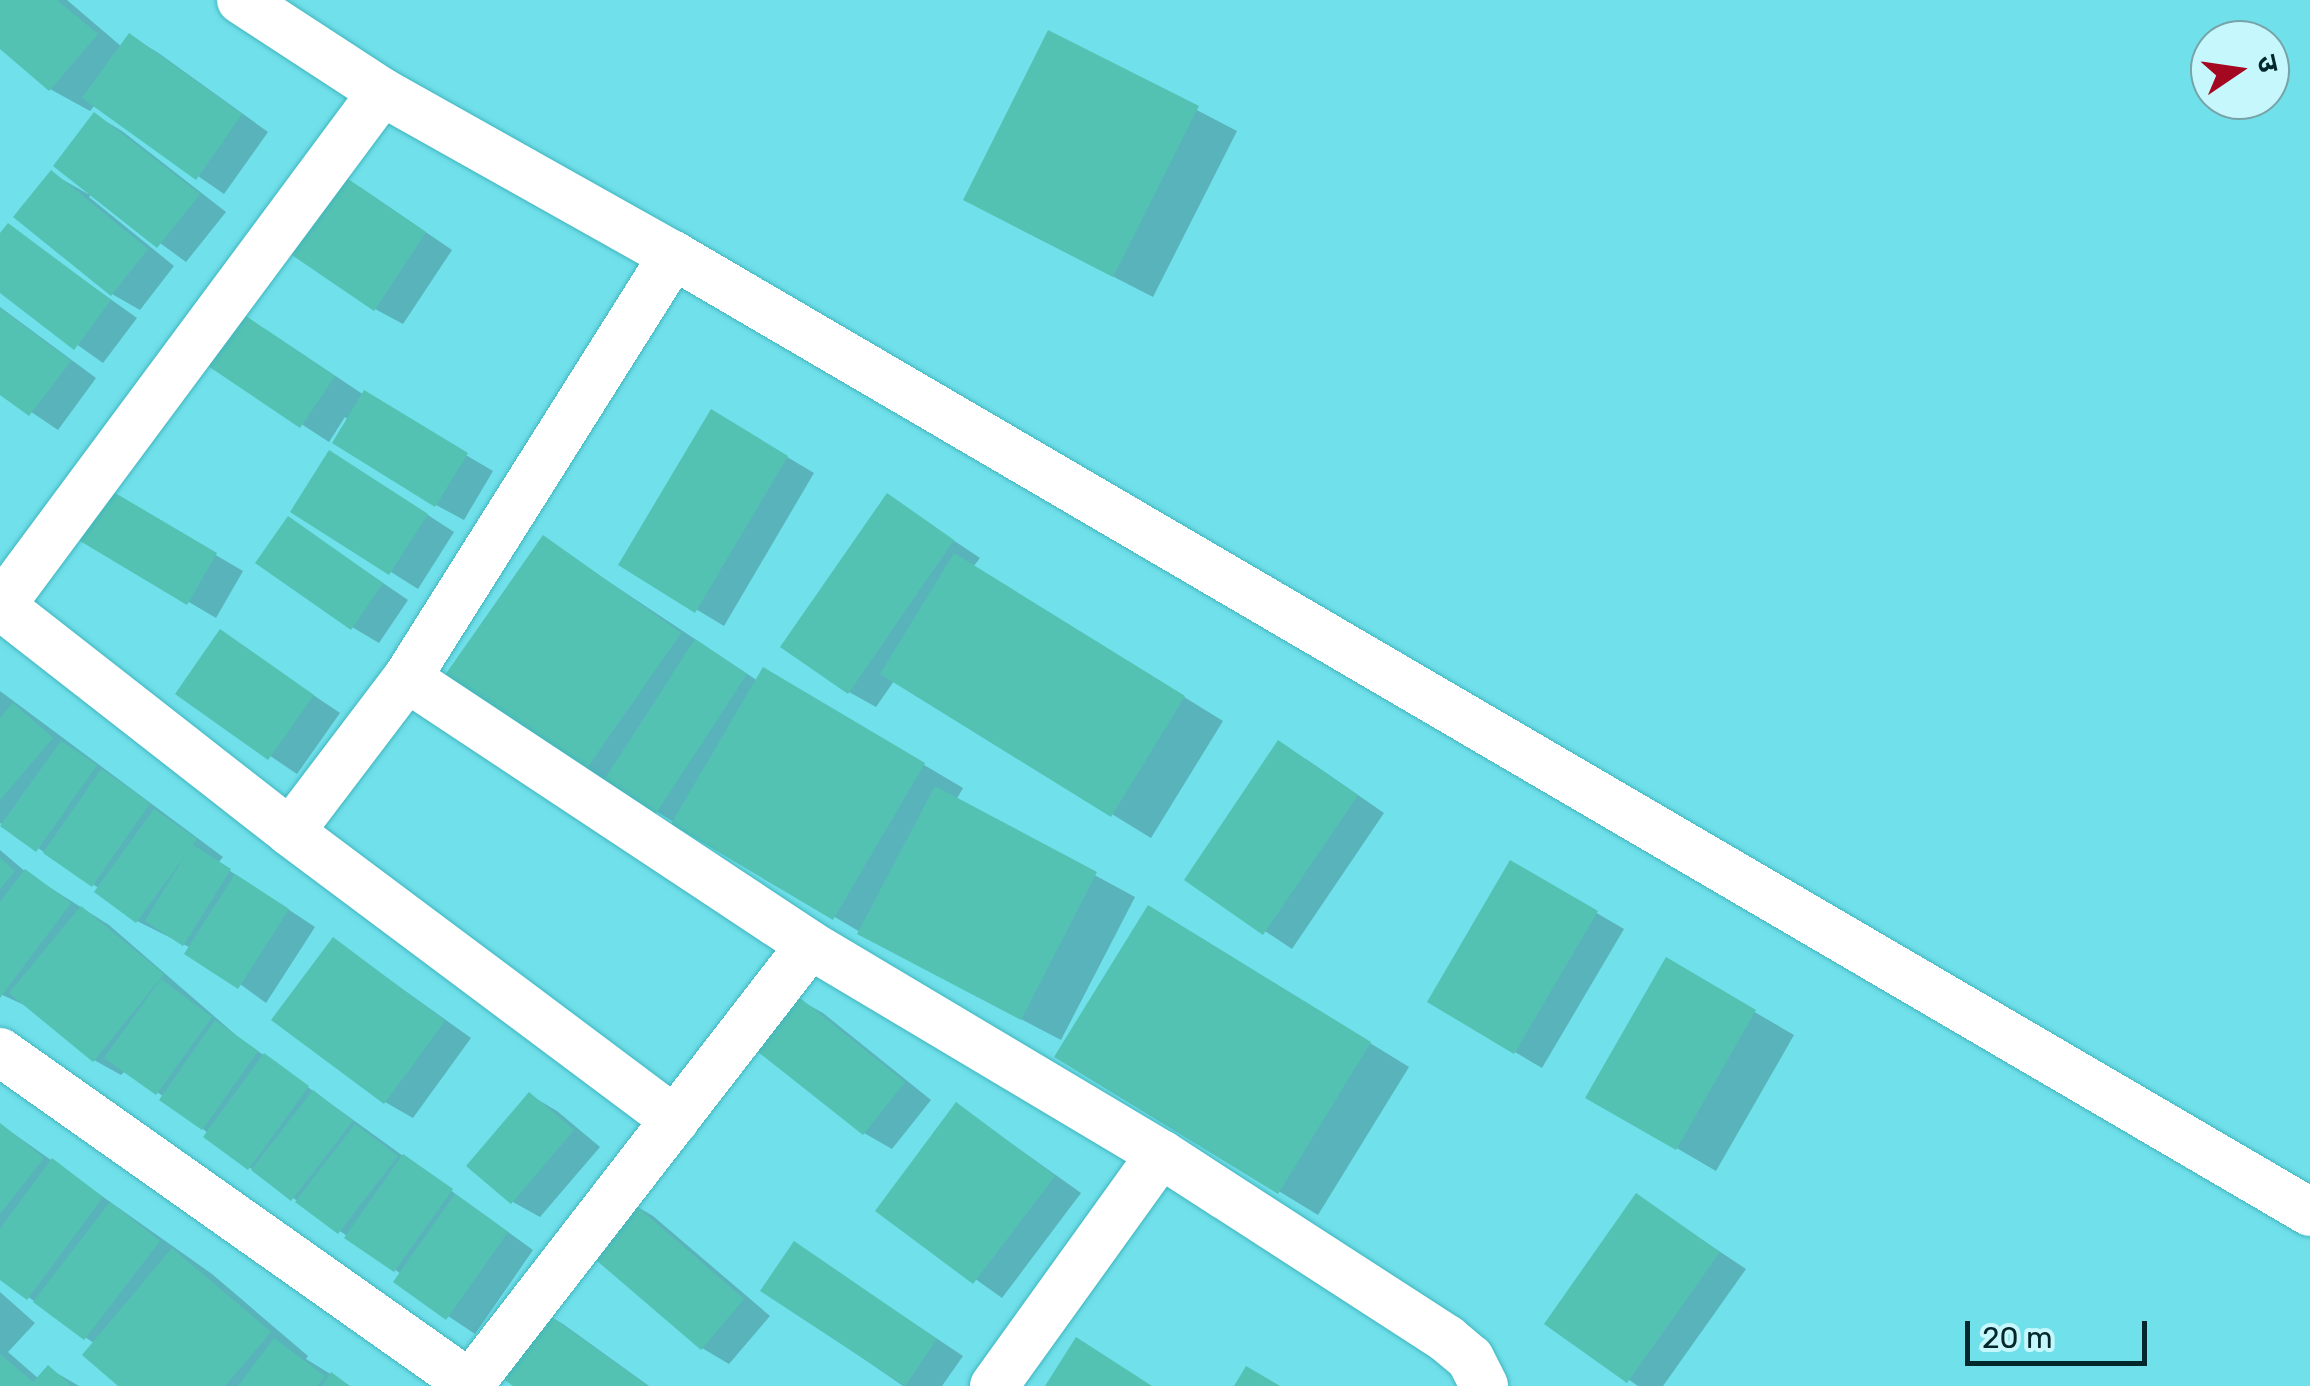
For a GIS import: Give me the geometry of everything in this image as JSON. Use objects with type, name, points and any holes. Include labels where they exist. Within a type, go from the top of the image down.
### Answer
[{"type":"street","points":[[252,3],[382,92],[673,256],[2310,1212]]},
{"type":"street","points":[[382,92],[0,607],[290,832],[675,1120]]},
{"type":"street","points":[[290,832],[407,678],[673,256]]},
{"type":"street","points":[[407,678],[810,945],[1162,1154],[1447,1339],[1470,1358],[1484,1386]]},
{"type":"street","points":[[0,1052],[471,1385],[810,945]]},
{"type":"street","points":[[994,1386],[1162,1154]]},
{"type":"building","points":[[0,0],[57,0],[98,34],[49,91],[0,49]]},
{"type":"building","points":[[1048,30],[1199,106],[1113,277],[963,200]]},
{"type":"building","points":[[129,33],[242,114],[196,180],[82,98]]},
{"type":"building","points":[[94,112],[200,194],[157,248],[53,166]]},
{"type":"building","points":[[332,168],[426,232],[374,311],[280,247]]},
{"type":"building","points":[[51,170],[148,249],[111,296],[13,217]]},
{"type":"building","points":[[8,223],[111,300],[74,350],[0,293],[0,233]]},
{"type":"building","points":[[0,308],[71,361],[29,416],[0,395]]},
{"type":"building","points":[[237,310],[335,376],[300,428],[202,362]]},
{"type":"building","points":[[364,390],[468,453],[435,507],[332,443]]},
{"type":"building","points":[[711,409],[788,456],[695,613],[618,565]]},
{"type":"building","points":[[329,450],[428,514],[389,575],[290,512]]},
{"type":"building","points":[[105,487],[217,553],[187,605],[75,538]]},
{"type":"building","points":[[887,493],[954,540],[848,694],[780,647]]},
{"type":"building","points":[[288,516],[383,583],[351,630],[255,563]]},
{"type":"building","points":[[543,535],[681,633],[576,784],[438,685]]},
{"type":"building","points":[[954,553],[1185,696],[1111,817],[880,674]]},
{"type":"building","points":[[220,629],[314,695],[268,760],[175,694]]},
{"type":"building","points":[[695,639],[747,674],[655,815],[604,780]]},
{"type":"building","points":[[763,667],[925,763],[833,920],[671,824]]},
{"type":"building","points":[[13,703],[53,738],[0,800],[0,718]]},
{"type":"building","points":[[1278,740],[1358,795],[1263,935],[1184,880]]},
{"type":"building","points":[[61,741],[97,765],[36,852],[0,826]]},
{"type":"building","points":[[101,769],[150,803],[92,887],[43,853]]},
{"type":"building","points":[[935,786],[1097,872],[1021,1020],[857,934]]},
{"type":"building","points":[[154,809],[197,839],[193,845],[231,869],[183,946],[145,921],[186,854],[136,923],[94,892]]},
{"type":"building","points":[[0,858],[15,871],[0,889]]},
{"type":"building","points":[[1510,860],[1598,911],[1514,1054],[1427,1002]]},
{"type":"building","points":[[25,869],[71,903],[0,998],[0,902]]},
{"type":"building","points":[[235,874],[289,909],[238,989],[184,954]]},
{"type":"building","points":[[1148,905],[1371,1042],[1278,1194],[1054,1057]]},
{"type":"building","points":[[81,906],[164,974],[93,1062],[9,993]]},
{"type":"building","points":[[333,937],[445,1021],[384,1104],[271,1020]]},
{"type":"building","points":[[1666,957],[1756,1010],[1676,1150],[1585,1098]]},
{"type":"building","points":[[161,979],[212,1017],[156,1095],[104,1058]]},
{"type":"building","points":[[795,994],[905,1082],[863,1135],[753,1048]]},
{"type":"building","points":[[215,1020],[258,1051],[202,1130],[159,1100]]},
{"type":"building","points":[[264,1053],[309,1086],[248,1170],[203,1137]]},
{"type":"building","points":[[313,1090],[353,1121],[291,1201],[251,1170]]},
{"type":"building","points":[[529,1092],[574,1130],[511,1204],[466,1166]]},
{"type":"building","points":[[956,1102],[1055,1176],[973,1284],[875,1211]]},
{"type":"building","points":[[0,1123],[44,1158],[0,1214]]},
{"type":"building","points":[[355,1124],[398,1156],[338,1234],[295,1202]]},
{"type":"building","points":[[403,1154],[453,1189],[394,1272],[344,1238]]},
{"type":"building","points":[[52,1158],[103,1197],[27,1300],[0,1280],[0,1229]]},
{"type":"building","points":[[1636,1193],[1720,1252],[1627,1383],[1544,1324]]},
{"type":"building","points":[[455,1194],[508,1232],[446,1320],[393,1282]]},
{"type":"building","points":[[626,1197],[744,1299],[701,1350],[582,1248]]},
{"type":"building","points":[[110,1202],[160,1241],[84,1340],[33,1302]]},
{"type":"building","points":[[794,1241],[937,1339],[905,1386],[760,1291]]},
{"type":"building","points":[[172,1248],[271,1332],[225,1386],[118,1386],[82,1355]]},
{"type":"building","points":[[535,1305],[648,1386],[513,1386],[489,1368]]},
{"type":"building","points":[[1076,1337],[1152,1386],[1045,1386]]},
{"type":"building","points":[[274,1338],[325,1376],[317,1386],[238,1386]]},
{"type":"building","points":[[0,1354],[33,1382],[48,1365],[72,1386],[0,1386]]},
{"type":"building","points":[[1246,1366],[1280,1386],[1234,1386]]},
{"type":"building","points":[[331,1372],[350,1386],[322,1386]]}]
